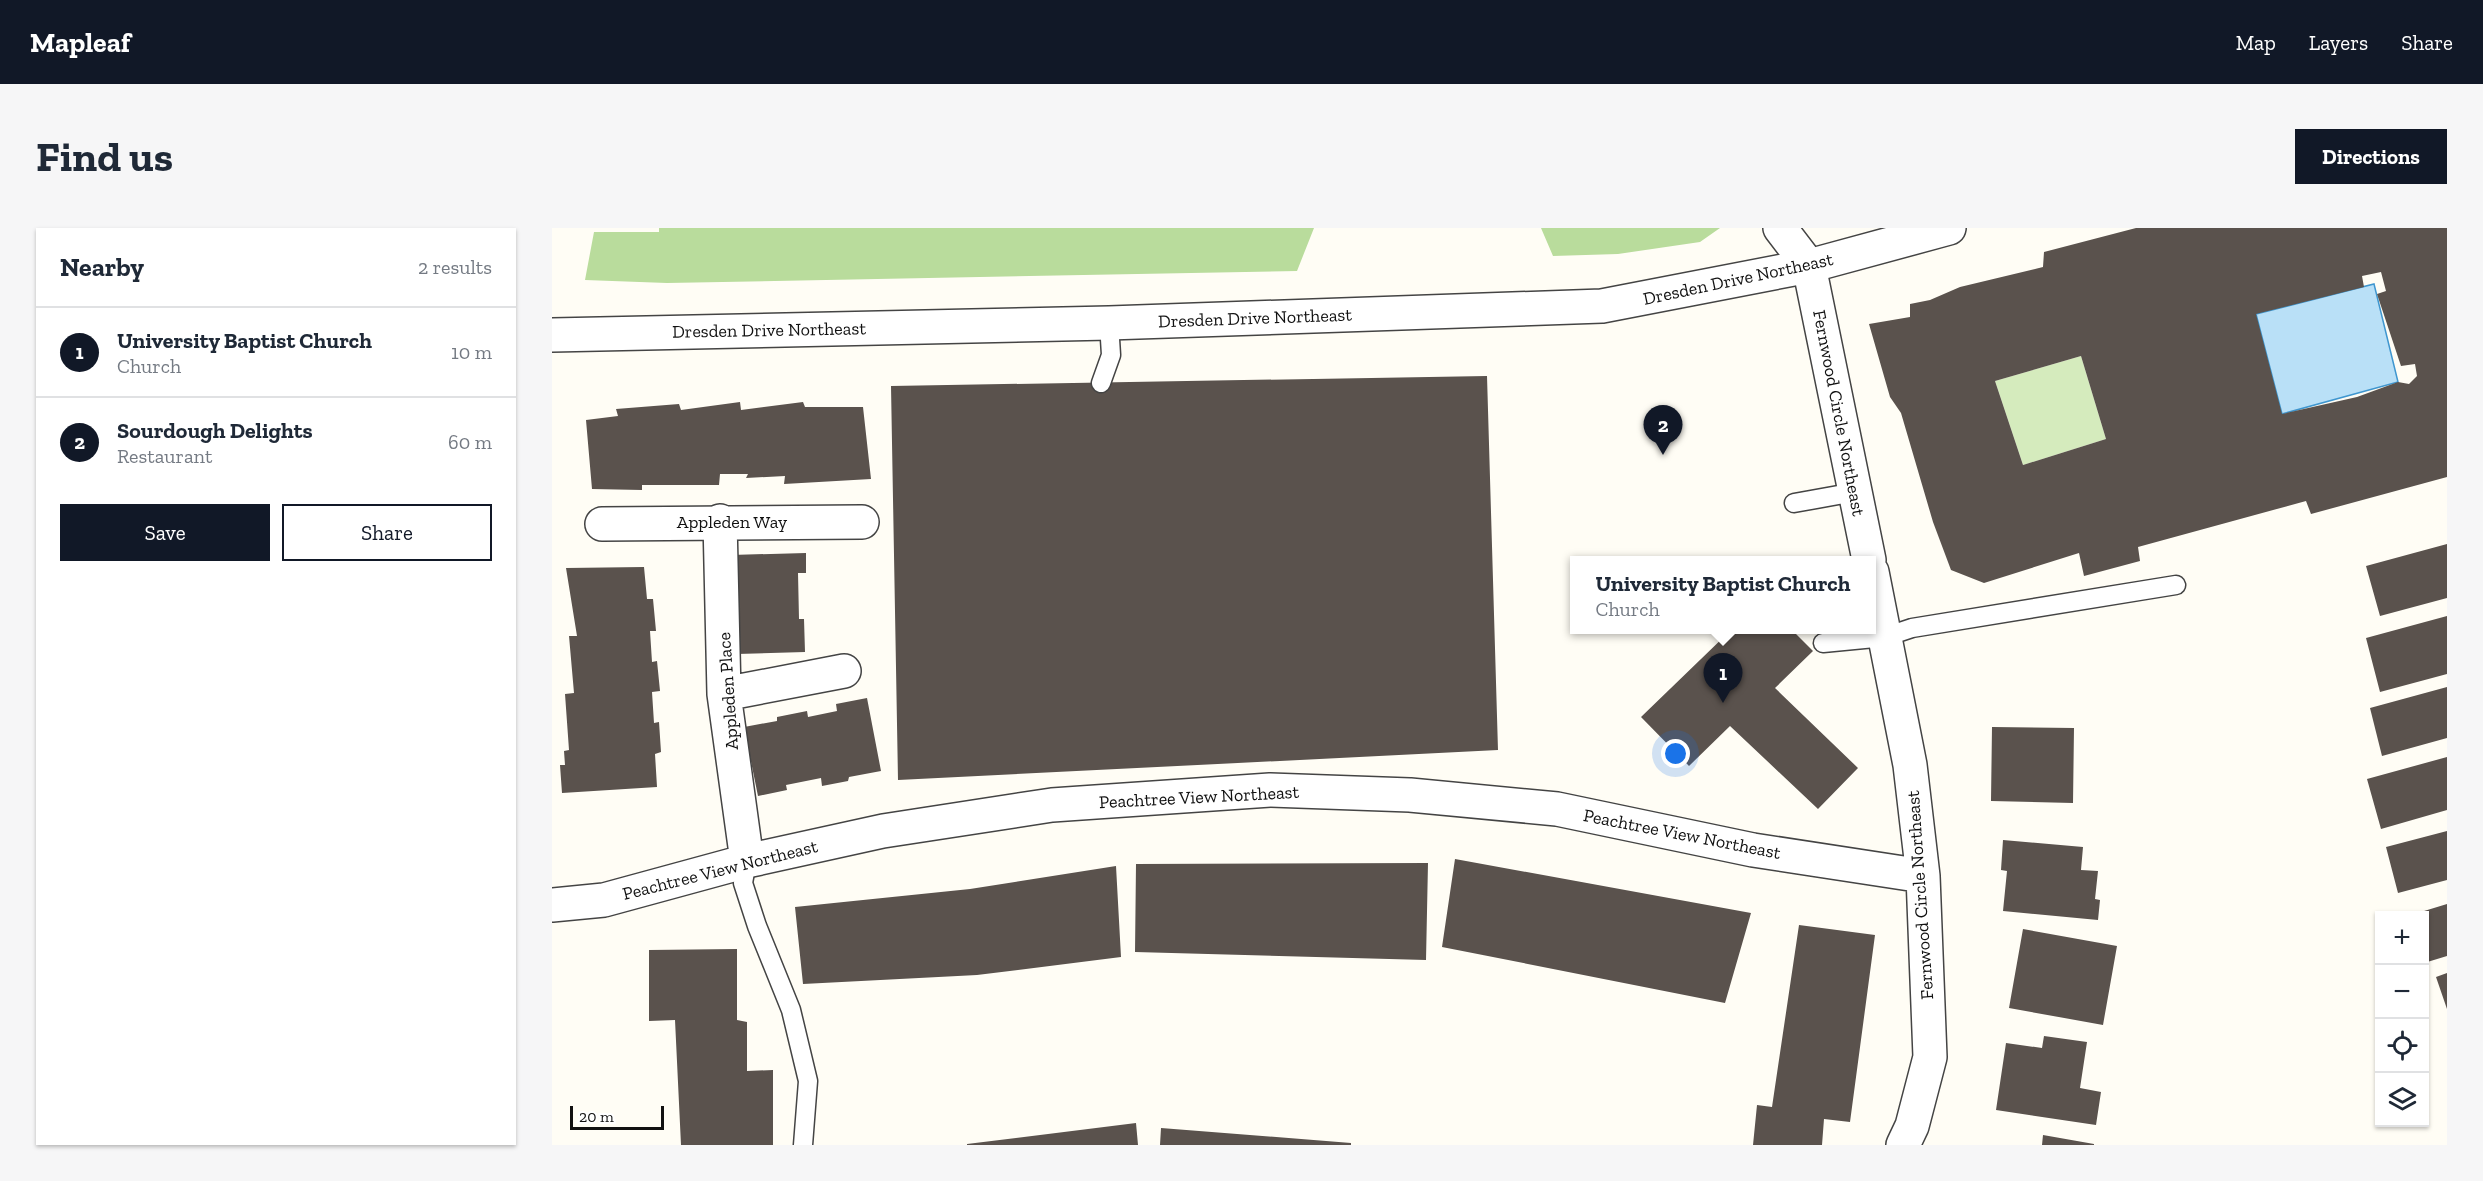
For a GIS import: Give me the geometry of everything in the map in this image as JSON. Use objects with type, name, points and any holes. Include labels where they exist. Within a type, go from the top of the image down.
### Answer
[{"type":"street","points":[[1779,228],[1809,266]]},
{"type":"street","name":"Dresden Drive Northeast","points":[[552,335],[1109,323],[1602,306],[1809,266],[1949,228]]},
{"type":"street","name":"Fernwood Circle Northeast","points":[[1809,266],[1868,556]]},
{"type":"street","name":"Appleden Way","points":[[602,524],[720,521],[862,522]]},
{"type":"street","name":"Appleden Place","points":[[720,521],[724,694],[747,861]]},
{"type":"street","name":"Fernwood Circle Northeast","points":[[1876,592],[1910,765],[1923,876],[1930,1057],[1912,1126],[1903,1145]]},
{"type":"street","points":[[724,694],[844,671]]},
{"type":"street","name":"Peachtree View Northeast","points":[[552,905],[604,900],[747,861],[883,831],[1052,805],[1270,790],[1410,795],[1557,809],[1753,850],[1923,876]]},
{"type":"lane","points":[[1101,383],[1111,355],[1109,323]]},
{"type":"lane","points":[[1794,503],[1855,492]]},
{"type":"lane","points":[[1823,643],[1885,637],[1912,628],[2176,585]]},
{"type":"lane","points":[[747,861],[743,883],[757,926],[791,1010],[808,1081],[803,1145]]},
{"type":"green space","points":[[659,228],[1314,228],[1297,271],[667,283],[585,280],[594,232],[659,232]]},
{"type":"green space","points":[[1541,228],[1720,228],[1700,242],[1618,254],[1553,256]]},
{"type":"green space","points":[[2081,356],[2106,439],[2023,465],[1995,381]]},
{"type":"water","points":[[2374,284],[2398,382],[2282,414],[2256,314]]},
{"type":"building","points":[[2136,228],[2447,228],[2447,477],[2311,514],[2306,501],[2138,547],[2140,561],[2084,576],[2079,553],[1984,583],[1951,570],[1933,522],[1901,413],[1890,397],[1869,324],[1910,317],[1910,304],[1930,300],[1960,287],[2043,267],[2044,252]],"holes":[[[2381,272],[2386,291],[2377,294],[2401,366],[2415,364],[2417,376],[2409,384],[2398,382],[2357,397],[2282,414],[2256,314],[2364,287],[2362,276]],[[2081,356],[2106,439],[2023,465],[1995,381]]]},
{"type":"building","points":[[1487,376],[1498,750],[898,780],[891,386]]},
{"type":"building","points":[[740,402],[741,410],[803,402],[805,407],[863,407],[871,479],[784,484],[785,476],[746,478],[748,474],[720,474],[719,485],[642,485],[642,490],[592,489],[586,420],[618,416],[616,409],[679,404],[681,410]]},
{"type":"building","points":[[2447,544],[2447,598],[2380,616],[2366,566]]},
{"type":"building","points":[[806,553],[806,573],[798,573],[799,619],[804,619],[805,652],[737,654],[731,555]]},
{"type":"building","points":[[644,567],[647,599],[653,599],[656,631],[650,631],[652,662],[657,661],[660,691],[652,692],[654,723],[659,722],[661,752],[655,754],[657,787],[562,793],[560,765],[565,765],[564,751],[569,750],[565,694],[574,693],[569,636],[577,636],[566,568]]},
{"type":"building","points":[[2447,616],[2447,674],[2380,692],[2366,638]]},
{"type":"building","points":[[1727,634],[1796,634],[1813,651],[1775,688],[1858,768],[1818,809],[1730,726],[1689,766],[1641,717]]},
{"type":"building","points":[[2447,687],[2447,738],[2382,756],[2370,708]]},
{"type":"building","points":[[867,698],[881,771],[849,777],[848,781],[822,786],[821,778],[786,785],[787,790],[758,796],[744,727],[777,721],[777,717],[807,711],[808,717],[837,711],[836,704]]},
{"type":"building","points":[[1992,727],[2074,728],[2073,803],[1991,801]]},
{"type":"building","points":[[2447,757],[2447,810],[2381,829],[2367,779]]},
{"type":"building","points":[[2447,831],[2447,880],[2398,893],[2386,847]]},
{"type":"building","points":[[2003,840],[2083,847],[2081,870],[2098,871],[2095,899],[2100,900],[2098,920],[2003,911],[2007,871],[2001,870]]},
{"type":"building","points":[[1455,859],[1751,913],[1725,1003],[1442,947]]},
{"type":"building","points":[[1428,863],[1426,960],[1135,952],[1136,864]]},
{"type":"building","points":[[1116,866],[1121,957],[977,975],[803,984],[795,907],[970,889]]},
{"type":"building","points":[[2447,904],[2447,956],[2429,961],[2429,911],[2424,911]]},
{"type":"building","points":[[1799,925],[1875,935],[1850,1122],[1824,1119],[1822,1145],[1753,1145],[1757,1105],[1772,1107]]},
{"type":"building","points":[[2023,929],[2117,946],[2103,1025],[2009,1008]]},
{"type":"building","points":[[737,949],[737,1020],[747,1022],[747,1071],[773,1070],[773,1145],[681,1145],[675,1020],[649,1021],[649,950]]},
{"type":"building","points":[[2447,973],[2447,1009],[2436,977]]},
{"type":"building","points":[[2044,1036],[2087,1042],[2080,1088],[2101,1092],[2096,1125],[1996,1110],[2006,1043],[2042,1048]]},
{"type":"building","points":[[1136,1123],[1138,1145],[967,1145],[967,1144]]},
{"type":"building","points":[[1161,1128],[1351,1143],[1351,1145],[1160,1145]]},
{"type":"building","points":[[2043,1135],[2094,1144],[2094,1145],[2042,1145]]},
{"type":"place","name":"Sourdough Delights","points":[[1663,455]]},
{"type":"place","name":"University Baptist Church","points":[[1723,703]]}]
